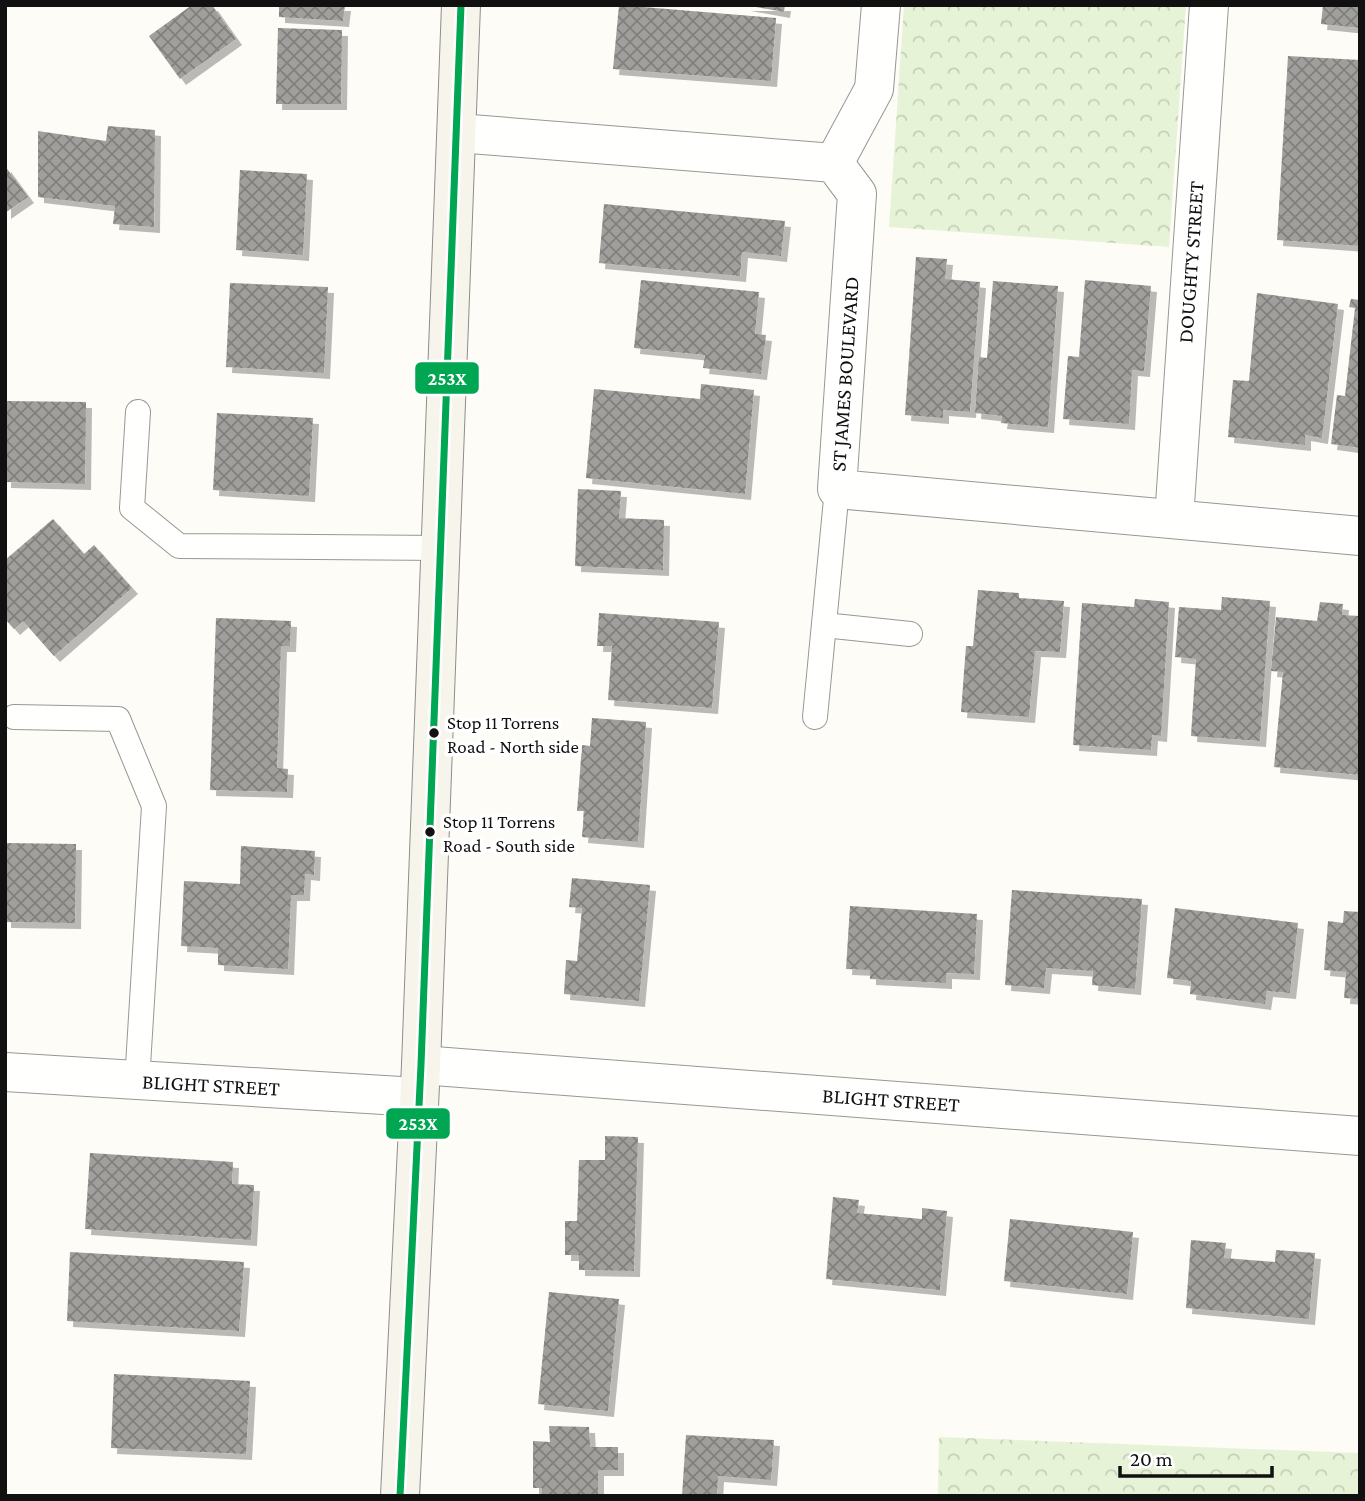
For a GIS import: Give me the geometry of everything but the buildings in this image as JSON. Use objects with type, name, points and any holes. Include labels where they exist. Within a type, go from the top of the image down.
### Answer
[{"type":"main road","points":[[400,1496],[442,548],[461,5]]},
{"type":"street","points":[[458,133],[834,163],[874,89],[881,5]]},
{"type":"street","name":"DOUGHTY STREET","points":[[1174,519],[1209,5]]},
{"type":"street","name":"ST JAMES BOULEVARD","points":[[834,163],[857,194],[837,488],[1360,536]]},
{"type":"street","name":"BLIGHT STREET","points":[[5,1072],[137,1082],[419,1081],[1360,1136]]},
{"type":"lane","points":[[138,412],[132,508],[179,546],[442,548]]},
{"type":"lane","points":[[815,717],[837,488]]},
{"type":"lane","points":[[824,625],[910,634]]},
{"type":"lane","points":[[14,717],[118,719],[154,806],[137,1082]]},
{"type":"green space","points":[[904,5],[1186,5],[1169,247],[889,227]]},
{"type":"green space","points":[[939,1437],[1360,1453],[1360,1496],[938,1496]]},
{"type":"transit line","name":"253X","points":[[400,1496],[421,1065],[461,5]]},
{"type":"place","name":"Stop 11 Torrens Road - North side","points":[[434,733]]},
{"type":"place","name":"Stop 11 Torrens Road - South side","points":[[430,832]]}]
